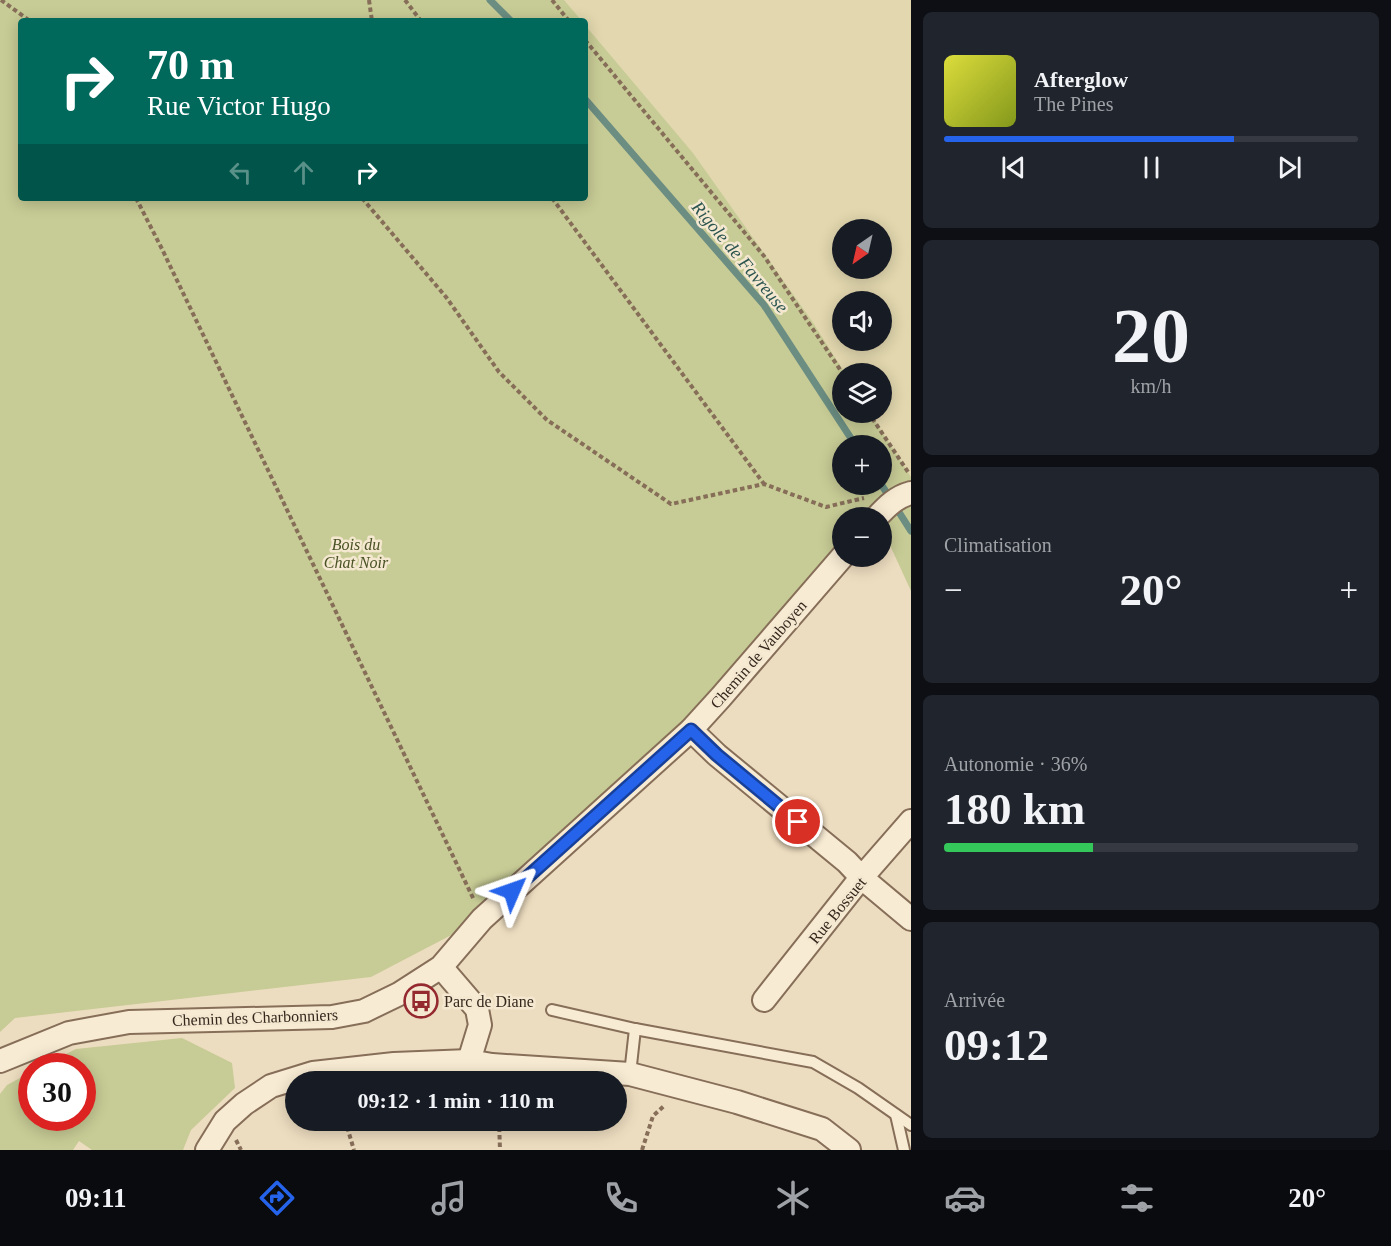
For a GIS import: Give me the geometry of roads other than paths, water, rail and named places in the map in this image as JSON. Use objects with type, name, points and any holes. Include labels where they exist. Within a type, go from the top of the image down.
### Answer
[{"type":"street","name":"Chemin de Vauboyen","points":[[482,919],[691,730],[833,567]]},
{"type":"street","points":[[691,730],[717,755],[847,862],[862,878],[911,919]]},
{"type":"street","name":"Rue Bossuet","points":[[764,1000],[911,821]]},
{"type":"street","name":"Chemin des Charbonniers","points":[[0,1061],[69,1032],[129,1022],[322,1017],[364,1011],[399,994],[441,967],[482,919]]},
{"type":"street","points":[[441,967],[477,1009],[480,1025],[469,1061]]},
{"type":"street","points":[[207,1150],[225,1121],[244,1104],[271,1086],[313,1072],[394,1064],[469,1061],[492,1065],[630,1074],[737,1102],[822,1129],[849,1150]]},
{"type":"lane","points":[[552,1010],[635,1029],[813,1062],[858,1088],[911,1125]]},
{"type":"lane","points":[[630,1074],[635,1029]]},
{"type":"lane","points":[[896,1115],[904,1150]]},
{"type":"waterway","name":"Rigole de Favreuse","points":[[490,0],[508,18]]},
{"type":"waterway","name":"Rigole de Favreuse","points":[[588,102],[764,305],[849,435]]},
{"type":"waterway","name":"Rigole de Favreuse","points":[[888,495],[911,531]]},
{"type":"place","name":"Parc de Diane","points":[[421,1001]]},
{"type":"park label","name":"Bois du Chat Noir","points":[[356,553]]}]
